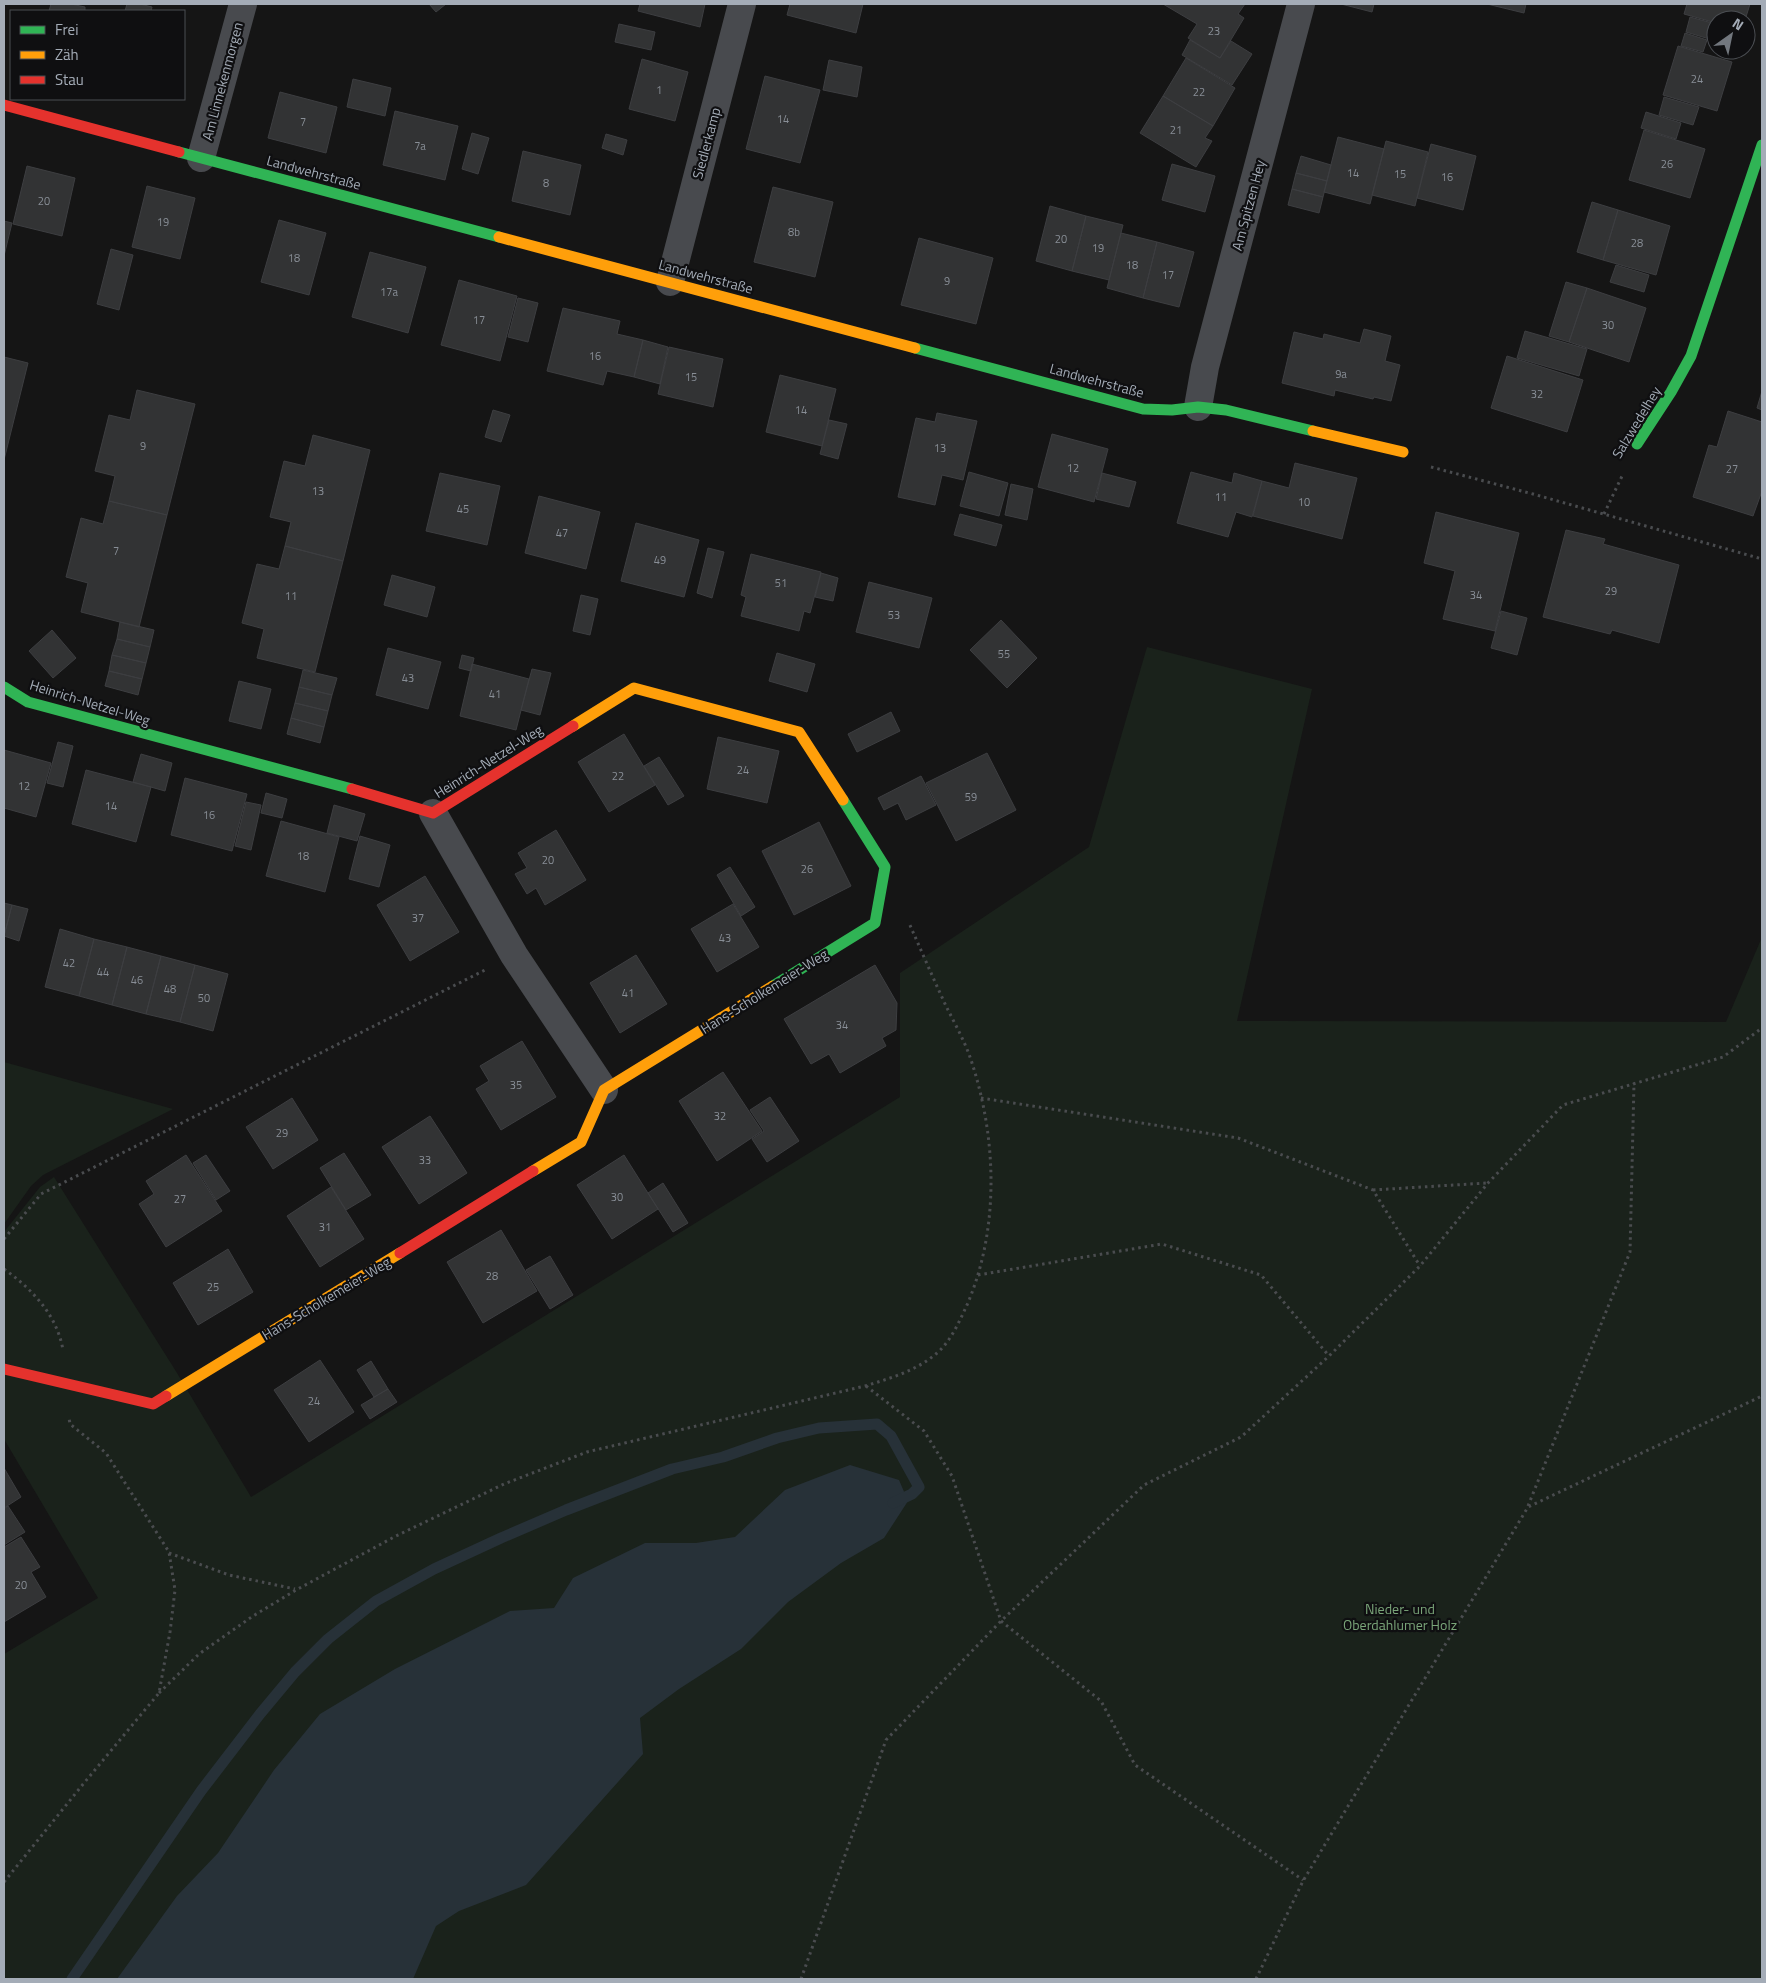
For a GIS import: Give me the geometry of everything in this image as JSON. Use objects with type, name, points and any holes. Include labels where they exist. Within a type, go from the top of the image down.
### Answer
[{"type":"street","name":"Am Linnekenmorgen","points":[[201,158],[243,4]]},
{"type":"street","name":"Siedlerkamp","points":[[670,282],[742,4]]},
{"type":"street","name":"Am Spitzen Hey","points":[[1198,407],[1203,375],[1301,4]]},
{"type":"street","name":"Landwehrstraße","points":[[4,105],[1143,408],[1172,410],[1198,407],[1226,410],[1403,452]]},
{"type":"street","name":"Salzwedelhey","points":[[1637,444],[1691,356],[1762,145]]},
{"type":"street","name":"Heinrich-Netzel-Weg","points":[[4,687],[28,702],[331,783],[433,813],[634,688],[799,732],[885,867]]},
{"type":"street","points":[[433,813],[514,955],[604,1090]]},
{"type":"street","name":"Hans-Scholkemeier-Weg","points":[[4,1369],[153,1404],[581,1142],[604,1090],[875,922],[885,867]]},
{"type":"path","name":"Salzwedelhey","points":[[1604,514],[1637,444]]},
{"type":"path","points":[[1403,452],[1419,464],[1762,559]]},
{"type":"path","points":[[4,1882],[159,1694],[199,1654],[253,1616],[296,1590],[396,1536],[504,1484],[587,1452],[865,1386],[903,1374],[939,1352],[957,1328],[978,1275],[984,1253],[991,1200],[987,1123],[970,1056],[907,918]]},
{"type":"path","points":[[4,1239],[41,1194],[514,955]]},
{"type":"path","points":[[801,1979],[886,1740],[1001,1621],[1144,1485],[1241,1437],[1329,1356],[1420,1266],[1488,1183],[1563,1105],[1723,1057],[1762,1028]]},
{"type":"path","points":[[1256,1979],[1303,1881],[1528,1507],[1630,1252],[1634,1083]]},
{"type":"path","points":[[981,1098],[1238,1138],[1373,1190],[1488,1183]]},
{"type":"path","points":[[1373,1190],[1420,1266]]},
{"type":"path","points":[[978,1275],[1162,1244],[1261,1275],[1329,1356]]},
{"type":"path","points":[[4,1269],[40,1300],[56,1327],[64,1356],[62,1382],[70,1424],[106,1453],[169,1552],[175,1590],[159,1694]]},
{"type":"path","points":[[865,1386],[924,1431],[952,1476],[1001,1621],[1101,1701],[1135,1765],[1303,1881]]},
{"type":"path","points":[[1528,1507],[1762,1396]]},
{"type":"path","points":[[169,1552],[229,1575],[296,1590]]},
{"type":"green space","name":"Nieder- und Oberdahlumer Holz","points":[[1147,647],[1312,689],[1237,1021],[1726,1022],[1762,937],[1762,1979],[4,1979],[4,1654],[98,1598],[4,1439],[4,1232],[40,1187],[54,1177],[177,1373],[251,1497],[900,1097],[900,973],[1089,847]]},
{"type":"green space","points":[[4,1062],[173,1109],[43,1175],[31,1186],[4,1224]]},
{"type":"shaded area","points":[[850,1465],[899,1480],[908,1501],[884,1538],[841,1563],[788,1602],[741,1649],[679,1689],[640,1718],[643,1754],[526,1885],[459,1911],[436,1926],[413,1979],[117,1979],[177,1896],[218,1853],[274,1770],[320,1714],[395,1669],[510,1611],[554,1608],[573,1578],[645,1543],[696,1543],[735,1537],[785,1490]]},
{"type":"building","points":[[51,4],[71,4],[85,7],[85,10],[49,10]]},
{"type":"building","points":[[127,4],[140,4],[152,7],[151,10],[125,10]]},
{"type":"building","points":[[429,4],[446,4],[436,12]]},
{"type":"building","points":[[640,4],[705,4],[700,27],[638,11]]},
{"type":"building","points":[[790,4],[863,4],[856,33],[787,15]]},
{"type":"building","points":[[1163,4],[1245,4],[1238,14],[1244,18],[1220,58],[1188,38],[1197,24]]},
{"type":"building","points":[[1341,4],[1374,4],[1372,12]]},
{"type":"building","points":[[1487,4],[1526,4],[1524,13]]},
{"type":"building","points":[[1687,4],[1750,4],[1748,10],[1706,10],[1706,20],[1684,14]]},
{"type":"building","points":[[1690,17],[1706,21],[1706,38],[1686,32]]},
{"type":"building","points":[[619,24],[655,32],[651,50],[615,42]]},
{"type":"building","points":[[1685,33],[1706,40],[1703,52],[1681,46]]},
{"type":"building","points":[[1190,40],[1220,58],[1231,41],[1252,54],[1232,85],[1182,55]]},
{"type":"building","points":[[1678,46],[1706,54],[1706,60],[1732,62],[1717,111],[1663,95]]},
{"type":"building","points":[[1186,58],[1235,88],[1213,126],[1163,96]]},
{"type":"building","points":[[642,59],[688,72],[675,121],[629,109]]},
{"type":"building","points":[[829,60],[862,67],[857,97],[823,90]]},
{"type":"building","points":[[765,76],[820,90],[800,163],[746,149]]},
{"type":"building","points":[[353,79],[391,88],[385,116],[347,107]]},
{"type":"building","points":[[280,92],[337,107],[326,153],[268,138]]},
{"type":"building","points":[[1163,96],[1213,126],[1205,138],[1212,141],[1196,167],[1140,133]]},
{"type":"building","points":[[1664,97],[1699,107],[1693,125],[1659,115]]},
{"type":"building","points":[[395,111],[458,126],[445,180],[383,165]]},
{"type":"building","points":[[1646,112],[1681,123],[1676,139],[1641,128]]},
{"type":"building","points":[[1644,130],[1705,149],[1690,198],[1629,180]]},
{"type":"building","points":[[472,133],[489,138],[478,174],[462,169]]},
{"type":"building","points":[[606,134],[627,140],[623,155],[602,148]]},
{"type":"building","points":[[1338,137],[1384,149],[1370,204],[1324,192]]},
{"type":"building","points":[[1386,141],[1428,152],[1415,206],[1372,195]]},
{"type":"building","points":[[1431,144],[1476,156],[1463,210],[1417,198]]},
{"type":"building","points":[[523,151],[581,165],[570,215],[512,201]]},
{"type":"building","points":[[1301,156],[1331,165],[1327,181],[1296,173]]},
{"type":"building","points":[[1172,164],[1215,176],[1205,212],[1162,200]]},
{"type":"building","points":[[27,166],[75,178],[62,236],[13,224]]},
{"type":"building","points":[[1296,173],[1327,181],[1323,197],[1292,189]]},
{"type":"building","points":[[147,186],[195,198],[180,259],[132,247]]},
{"type":"building","points":[[773,187],[833,202],[815,277],[754,262]]},
{"type":"building","points":[[1292,189],[1323,197],[1319,213],[1288,205]]},
{"type":"building","points":[[1592,202],[1618,210],[1603,260],[1577,252]]},
{"type":"building","points":[[1050,206],[1086,216],[1072,271],[1036,261]]},
{"type":"building","points":[[1618,210],[1670,226],[1656,275],[1603,260]]},
{"type":"building","points":[[1086,216],[1123,225],[1109,280],[1072,271]]},
{"type":"building","points":[[279,220],[326,233],[309,295],[261,282]]},
{"type":"building","points":[[4,221],[12,223],[4,256]]},
{"type":"building","points":[[1121,233],[1157,242],[1143,298],[1107,288]]},
{"type":"building","points":[[919,238],[993,258],[976,324],[901,305]]},
{"type":"building","points":[[1157,242],[1194,252],[1179,307],[1143,298]]},
{"type":"building","points":[[111,249],[133,255],[119,310],[97,304]]},
{"type":"building","points":[[370,252],[426,267],[408,333],[352,317]]},
{"type":"building","points":[[1616,265],[1649,275],[1644,292],[1610,282]]},
{"type":"building","points":[[459,280],[517,296],[500,361],[441,345]]},
{"type":"building","points":[[1566,282],[1587,288],[1569,342],[1549,336]]},
{"type":"building","points":[[1587,288],[1646,308],[1629,362],[1569,342]]},
{"type":"building","points":[[518,298],[538,303],[528,342],[508,337]]},
{"type":"building","points":[[563,308],[620,321],[617,334],[643,340],[634,377],[607,371],[603,385],[547,371]]},
{"type":"building","points":[[1364,329],[1391,336],[1385,361],[1400,365],[1391,401],[1374,397],[1373,399],[1335,390],[1334,396],[1282,383],[1294,332],[1323,339],[1324,334],[1360,343]]},
{"type":"building","points":[[1525,331],[1587,349],[1579,376],[1517,358]]},
{"type":"building","points":[[643,340],[668,347],[660,384],[634,377]]},
{"type":"building","points":[[669,347],[723,359],[713,407],[658,394]]},
{"type":"building","points":[[1507,356],[1583,380],[1567,432],[1491,408]]},
{"type":"building","points":[[4,357],[28,363],[4,460]]},
{"type":"building","points":[[780,375],[836,389],[822,446],[766,432]]},
{"type":"building","points":[[137,390],[195,404],[167,515],[109,501],[115,476],[95,471],[109,415],[130,420]]},
{"type":"building","points":[[1762,391],[1762,410],[1757,408]]},
{"type":"building","points":[[493,410],[510,415],[501,442],[485,437]]},
{"type":"building","points":[[1728,411],[1762,422],[1762,491],[1753,516],[1693,497],[1709,445],[1717,447]]},
{"type":"building","points":[[937,413],[977,421],[963,480],[942,475],[935,505],[898,497],[916,418],[935,422]]},
{"type":"building","points":[[829,420],[847,424],[838,459],[820,454]]},
{"type":"building","points":[[1052,434],[1108,449],[1094,502],[1038,487]]},
{"type":"building","points":[[313,435],[370,450],[343,561],[285,546],[291,522],[270,517],[284,461],[305,466]]},
{"type":"building","points":[[1295,463],[1357,478],[1342,539],[1253,516],[1262,481],[1289,488]]},
{"type":"building","points":[[969,472],[1008,483],[999,516],[960,506]]},
{"type":"building","points":[[1191,472],[1232,483],[1234,473],[1262,481],[1252,517],[1236,512],[1228,537],[1177,523]]},
{"type":"building","points":[[440,473],[500,486],[487,545],[426,531]]},
{"type":"building","points":[[1102,473],[1136,482],[1129,507],[1096,499]]},
{"type":"building","points":[[1011,484],[1033,489],[1027,520],[1005,515]]},
{"type":"building","points":[[539,496],[600,512],[586,569],[525,553]]},
{"type":"building","points":[[109,501],[167,515],[139,627],[81,612],[88,583],[66,577],[81,518],[103,524]]},
{"type":"building","points":[[1436,512],[1519,533],[1495,631],[1443,619],[1455,571],[1424,563]]},
{"type":"building","points":[[960,514],[1002,525],[996,546],[954,535]]},
{"type":"building","points":[[636,523],[699,540],[684,597],[621,581]]},
{"type":"building","points":[[1566,530],[1605,539],[1603,544],[1679,565],[1659,643],[1612,630],[1610,634],[1543,617]]},
{"type":"building","points":[[285,546],[343,561],[315,672],[257,658],[264,629],[242,623],[257,564],[279,569]]},
{"type":"building","points":[[708,548],[724,552],[712,598],[697,593]]},
{"type":"building","points":[[751,554],[821,572],[810,613],[804,611],[799,631],[741,616],[746,597],[741,595]]},
{"type":"building","points":[[821,573],[838,578],[833,601],[815,597]]},
{"type":"building","points":[[392,575],[435,587],[427,617],[384,605]]},
{"type":"building","points":[[869,582],[932,598],[919,648],[856,632]]},
{"type":"building","points":[[581,595],[598,599],[590,635],[573,631]]},
{"type":"building","points":[[1501,611],[1527,618],[1517,655],[1491,648]]},
{"type":"building","points":[[1001,620],[1037,658],[1007,688],[970,650]]},
{"type":"building","points":[[120,622],[154,630],[150,647],[117,639]]},
{"type":"building","points":[[52,630],[76,658],[53,678],[29,651]]},
{"type":"building","points":[[117,639],[150,647],[146,663],[112,655]]},
{"type":"building","points":[[388,648],[441,662],[428,709],[376,695]]},
{"type":"building","points":[[777,653],[815,664],[807,692],[769,681]]},
{"type":"building","points":[[112,655],[146,663],[142,679],[109,671]]},
{"type":"building","points":[[462,655],[474,658],[471,671],[459,668]]},
{"type":"building","points":[[472,664],[529,679],[516,730],[460,716]]},
{"type":"building","points":[[532,669],[551,673],[540,715],[521,710]]},
{"type":"building","points":[[303,670],[337,678],[332,695],[299,687]]},
{"type":"building","points":[[109,671],[142,679],[138,695],[105,686]]},
{"type":"building","points":[[239,681],[271,689],[261,729],[229,721]]},
{"type":"building","points":[[299,687],[332,695],[328,711],[295,703]]},
{"type":"building","points":[[295,703],[328,711],[324,727],[291,718]]},
{"type":"building","points":[[891,712],[900,731],[857,752],[848,734]]},
{"type":"building","points":[[291,718],[324,727],[320,743],[287,734]]},
{"type":"building","points":[[624,734],[655,785],[609,812],[578,762]]},
{"type":"building","points":[[718,737],[779,751],[767,803],[707,789]]},
{"type":"building","points":[[58,742],[73,746],[63,787],[47,783]]},
{"type":"building","points":[[4,750],[51,763],[36,817],[4,808]]},
{"type":"building","points":[[987,753],[1016,810],[956,841],[926,783]]},
{"type":"building","points":[[141,754],[172,763],[165,791],[133,782]]},
{"type":"building","points":[[659,757],[684,796],[668,805],[644,766]]},
{"type":"building","points":[[86,770],[151,787],[136,842],[72,824]]},
{"type":"building","points":[[921,776],[936,805],[906,820],[898,803],[884,810],[878,798]]},
{"type":"building","points":[[185,778],[247,794],[232,851],[171,835]]},
{"type":"building","points":[[266,793],[287,799],[282,818],[261,813]]},
{"type":"building","points":[[246,802],[261,805],[251,850],[235,846]]},
{"type":"building","points":[[334,805],[365,814],[357,841],[327,833]]},
{"type":"building","points":[[281,821],[339,837],[325,892],[266,876]]},
{"type":"building","points":[[819,822],[851,886],[794,915],[762,851]]},
{"type":"building","points":[[556,830],[586,880],[545,905],[536,888],[527,894],[515,874],[527,868],[518,853]]},
{"type":"building","points":[[360,836],[390,845],[379,887],[349,879]]},
{"type":"building","points":[[730,867],[755,907],[741,916],[717,875]]},
{"type":"building","points":[[425,876],[459,932],[410,961],[377,905]]},
{"type":"building","points":[[4,903],[12,905],[4,936]]},
{"type":"building","points":[[733,904],[759,947],[717,972],[691,929]]},
{"type":"building","points":[[12,905],[28,909],[19,941],[4,936]]},
{"type":"building","points":[[60,929],[94,939],[79,996],[45,987]]},
{"type":"building","points":[[94,939],[127,947],[112,1005],[79,996]]},
{"type":"building","points":[[127,947],[161,956],[146,1014],[112,1005]]},
{"type":"building","points":[[636,955],[667,1004],[620,1033],[590,983]]},
{"type":"building","points":[[161,956],[195,965],[180,1022],[146,1014]]},
{"type":"building","points":[[195,965],[228,974],[213,1031],[180,1022]]},
{"type":"building","points":[[875,965],[897,1003],[896,1030],[882,1038],[886,1046],[840,1073],[829,1054],[811,1064],[784,1019]]},
{"type":"building","points":[[522,1041],[556,1097],[501,1130],[476,1089],[489,1081],[480,1066]]},
{"type":"building","points":[[723,1072],[762,1131],[717,1161],[679,1101]]},
{"type":"building","points":[[770,1097],[799,1141],[767,1162],[752,1139],[764,1131],[750,1110]]},
{"type":"building","points":[[292,1098],[318,1140],[273,1169],[246,1127]]},
{"type":"building","points":[[430,1116],[467,1173],[419,1204],[382,1147]]},
{"type":"building","points":[[344,1153],[371,1195],[346,1210],[320,1168]]},
{"type":"building","points":[[186,1155],[222,1211],[166,1247],[139,1204],[154,1194],[146,1181]]},
{"type":"building","points":[[206,1155],[230,1191],[216,1200],[193,1163]]},
{"type":"building","points":[[624,1155],[658,1209],[612,1239],[577,1185]]},
{"type":"building","points":[[663,1183],[688,1223],[673,1232],[648,1193]]},
{"type":"building","points":[[331,1187],[364,1239],[320,1267],[287,1216]]},
{"type":"building","points":[[501,1230],[537,1291],[483,1323],[447,1262]]},
{"type":"building","points":[[228,1249],[253,1292],[198,1325],[173,1283]]},
{"type":"building","points":[[550,1256],[573,1295],[550,1309],[526,1270]]},
{"type":"building","points":[[320,1360],[354,1412],[309,1442],[274,1390]]},
{"type":"building","points":[[371,1361],[388,1389],[374,1397],[357,1370]]},
{"type":"building","points":[[388,1389],[397,1402],[370,1419],[361,1405]]},
{"type":"building","points":[[4,1468],[21,1497],[4,1508]]},
{"type":"building","points":[[8,1506],[25,1532],[4,1545],[4,1509]]},
{"type":"building","points":[[21,1537],[40,1567],[31,1572],[46,1597],[4,1622],[4,1547]]},
{"type":"waterway","points":[[72,1979],[201,1791],[260,1714],[295,1672],[328,1639],[376,1601],[434,1569],[566,1510],[672,1469],[723,1457],[777,1438],[819,1428],[877,1424],[891,1436],[919,1487],[912,1494],[893,1503]]},
{"type":"traffic: fast","points":[[1637,444],[1671,392],[1691,356],[1762,145]]},
{"type":"traffic: fast","points":[[179,152],[499,237]]},
{"type":"traffic: fast","points":[[915,348],[1143,409],[1172,410],[1198,407],[1226,410],[1313,431]]},
{"type":"traffic: fast","points":[[4,687],[28,702],[352,789]]},
{"type":"traffic: fast","points":[[773,986],[875,923],[885,867],[843,800]]},
{"type":"traffic: slow","points":[[499,237],[915,348]]},
{"type":"traffic: slow","points":[[1313,431],[1403,452]]},
{"type":"traffic: slow","points":[[573,726],[634,688],[799,732],[843,800]]},
{"type":"traffic: slow","points":[[533,1171],[581,1142],[604,1090],[773,986]]},
{"type":"traffic: slow","points":[[166,1396],[400,1253]]},
{"type":"traffic: jam","points":[[4,105],[179,152]]},
{"type":"traffic: jam","points":[[352,789],[433,813],[573,726]]},
{"type":"traffic: jam","points":[[400,1253],[533,1171]]},
{"type":"traffic: jam","points":[[4,1369],[153,1404],[166,1396]]}]
